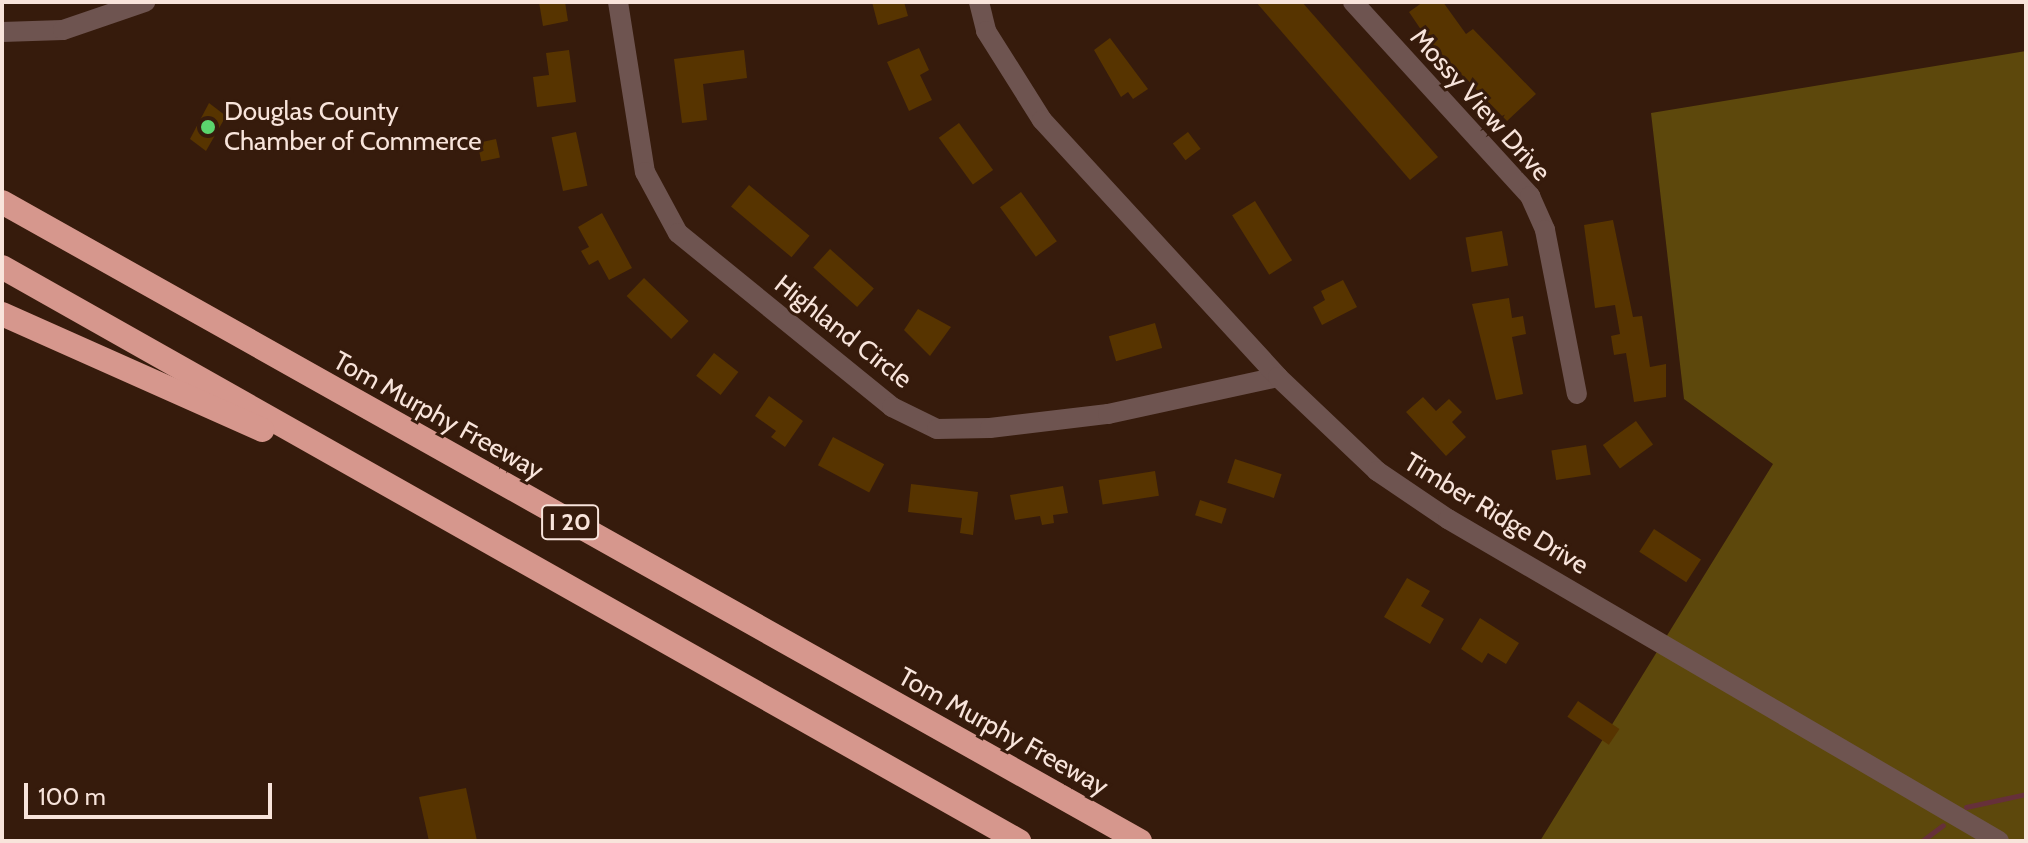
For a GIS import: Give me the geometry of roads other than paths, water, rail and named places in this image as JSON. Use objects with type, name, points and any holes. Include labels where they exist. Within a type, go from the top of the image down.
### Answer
[{"type":"highway","name":"Tom Murphy Freeway","points":[[2,202],[1140,841]]},
{"type":"highway","name":"I 20","points":[[2,267],[1019,841]]},
{"type":"highway","points":[[2,314],[410,498]]},
{"type":"street","points":[[2,32],[63,30],[145,2]]},
{"type":"street","name":"Highland Circle","points":[[618,2],[645,172],[678,233],[892,407],[937,429],[990,428],[1108,414],[1278,377]]},
{"type":"street","name":"Timber Ridge Drive","points":[[979,2],[986,31],[1042,120],[1278,377],[1377,471],[1448,519],[1999,841]]},
{"type":"street","name":"Mossy View Drive","points":[[1353,2],[1530,196],[1545,230],[1577,394]]},
{"type":"waterway","points":[[1966,807],[2026,794]]},
{"type":"waterway","points":[[1922,841],[1943,825]]},
{"type":"place","name":"Douglas County Chamber of Commerce","points":[[208,127]]}]
